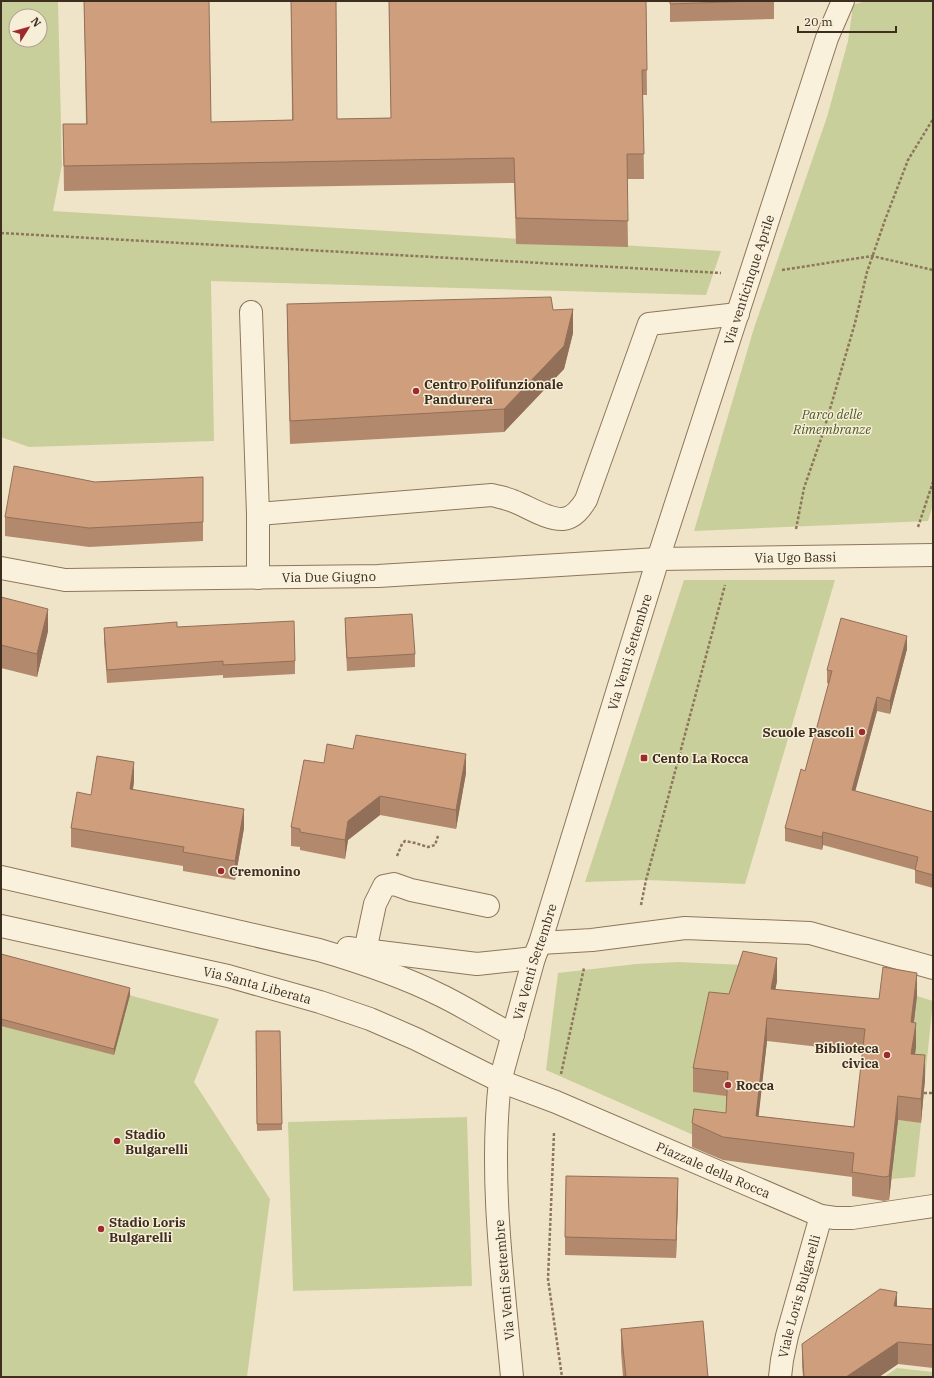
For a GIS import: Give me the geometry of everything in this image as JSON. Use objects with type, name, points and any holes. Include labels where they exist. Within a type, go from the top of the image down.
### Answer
[{"type":"street","name":"Via venticinque Aprile","points":[[658,559],[827,38],[843,1]]},
{"type":"street","points":[[251,312],[258,514],[258,578]]},
{"type":"street","points":[[258,514],[492,495],[514,501],[543,514],[564,519],[576,514],[586,500],[650,324],[738,314]]},
{"type":"street","name":"Via Ugo Bassi","points":[[658,559],[933,555]]},
{"type":"street","name":"Via Due Giugno","points":[[1,568],[65,580],[258,578],[378,576],[658,559]]},
{"type":"street","name":"Via Venti Settembre","points":[[512,1377],[498,1222],[497,1134],[500,1081],[537,950],[658,559]]},
{"type":"street","points":[[1,877],[320,950],[357,961],[441,995],[513,1035]]},
{"type":"street","points":[[365,951],[375,904],[384,886],[394,884],[411,890],[488,906]]},
{"type":"street","name":"Via Santa Liberata","points":[[1,926],[208,971],[275,988],[370,1019],[416,1039],[500,1081]]},
{"type":"street","points":[[269,938],[477,964],[537,950],[592,940],[685,928],[810,933],[933,968]]},
{"type":"street","name":"Piazzale della Rocca","points":[[500,1081],[556,1102],[821,1216],[852,1218],[933,1206]]},
{"type":"street","name":"Viale Loris Bulgarelli","points":[[780,1377],[787,1336],[821,1216]]},
{"type":"path","points":[[789,557],[797,526],[804,488],[823,433],[855,323],[872,256],[908,160],[933,119]]},
{"type":"path","points":[[1,234],[750,275],[872,256],[933,270]]},
{"type":"path","points":[[909,555],[933,482]]},
{"type":"path","points":[[635,934],[646,880],[733,558]]},
{"type":"path","points":[[562,1377],[548,1279],[556,1102],[583,970],[592,940]]},
{"type":"path","points":[[924,1093],[933,1093]]},
{"type":"green space","points":[[1,1],[58,1],[62,165],[53,211],[721,251],[706,295],[211,281],[214,441],[29,447],[1,437]]},
{"type":"green space","name":"Parco delle Rimembranze","points":[[867,1],[933,1],[933,505],[928,521],[694,531],[754,328],[827,117],[848,41],[852,13],[851,5]]},
{"type":"green space","points":[[684,580],[835,580],[745,884],[646,880],[585,882]]},
{"type":"green space","name":"Stadio Bulgarelli","points":[[1,961],[219,1019],[194,1082],[270,1199],[247,1377],[1,1377]]},
{"type":"green space","points":[[678,962],[745,965],[694,1092],[728,1096],[725,1149],[546,1070],[558,973],[636,964]]},
{"type":"green space","points":[[917,996],[933,1001],[925,1079],[895,1032],[913,1032]]},
{"type":"green space","points":[[467,1117],[472,1286],[293,1291],[288,1122]]},
{"type":"green space","points":[[883,1118],[921,1123],[915,1177],[892,1179],[893,1164],[878,1162]]},
{"type":"green space","points":[[897,1368],[933,1372],[933,1377],[884,1377]]},
{"type":"building","points":[[84,1],[209,1],[211,122],[293,120],[291,1],[336,1],[337,119],[391,118],[389,1],[646,1],[647,70],[642,70],[644,154],[627,154],[628,221],[516,218],[514,158],[64,166],[63,124],[87,124]]},
{"type":"building","points":[[670,1],[756,1],[670,4]]},
{"type":"building","name":"Centro Polifunzionale Pandurera","points":[[551,297],[553,310],[573,309],[564,346],[504,409],[290,421],[287,304]]},
{"type":"building","points":[[14,466],[95,482],[203,477],[203,522],[89,528],[5,517]]},
{"type":"building","points":[[1,597],[48,609],[37,654],[1,645]]},
{"type":"building","points":[[412,614],[415,654],[347,658],[345,618]]},
{"type":"building","name":"Scuole Pascoli","points":[[841,618],[907,636],[890,701],[877,697],[852,790],[933,812],[933,875],[915,870],[918,857],[823,832],[822,837],[785,828],[801,769],[805,771],[832,671],[827,670]]},
{"type":"building","points":[[294,621],[295,661],[223,665],[223,661],[107,670],[104,628],[177,622],[177,627]]},
{"type":"building","points":[[356,735],[466,754],[456,810],[380,796],[348,821],[345,840],[300,832],[300,829],[291,827],[304,760],[324,763],[327,744],[353,749]]},
{"type":"building","points":[[97,756],[134,762],[130,789],[244,809],[235,861],[183,852],[184,847],[71,828],[77,792],[91,795]]},
{"type":"building","name":"Rocca","points":[[743,951],[777,958],[771,989],[879,999],[883,967],[917,973],[911,1022],[916,1023],[911,1054],[925,1055],[921,1099],[898,1096],[889,1176],[884,1177],[852,1172],[854,1153],[723,1137],[692,1123],[694,1109],[726,1113],[728,1072],[693,1068],[709,992],[729,994]],"holes":[[[767,1018],[865,1029],[854,1127],[756,1116]]]},
{"type":"building","points":[[1,954],[130,988],[114,1049],[1,1019]]},
{"type":"building","points":[[256,1031],[280,1031],[282,1124],[257,1124]]},
{"type":"building","points":[[566,1176],[678,1178],[676,1240],[565,1237]]},
{"type":"building","points":[[880,1289],[897,1292],[894,1306],[933,1309],[933,1345],[898,1342],[846,1377],[804,1377],[802,1344]]},
{"type":"building","points":[[703,1321],[708,1377],[626,1377],[621,1329]]},
{"type":"place","name":"Centro Polifunzionale Pandurera","points":[[416,391]]},
{"type":"place","name":"Scuole Pascoli","points":[[862,732]]},
{"type":"place","name":"Cento La Rocca","points":[[644,758]]},
{"type":"place","name":"Cremonino","points":[[221,871]]},
{"type":"place","name":"Biblioteca civica","points":[[887,1055]]},
{"type":"place","name":"Rocca","points":[[728,1085]]},
{"type":"place","name":"Stadio Bulgarelli","points":[[117,1141]]},
{"type":"place","name":"Stadio Loris Bulgarelli","points":[[101,1229]]}]
